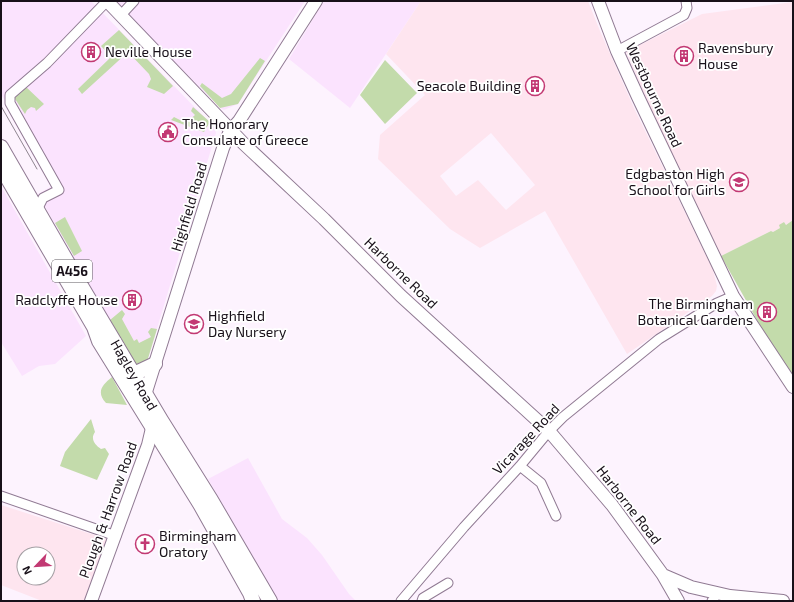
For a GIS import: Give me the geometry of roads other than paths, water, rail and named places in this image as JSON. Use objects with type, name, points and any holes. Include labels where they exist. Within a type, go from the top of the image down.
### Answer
[{"type":"highway","name":"Hagley Road","points":[[1,147],[36,201],[145,395],[155,423]]},
{"type":"highway","name":"Hagley Road","points":[[1,167],[94,327],[99,341],[119,372],[211,500],[255,593],[270,601]]},
{"type":"highway","points":[[132,372],[138,372],[155,364]]},
{"type":"main road","name":"Harborne Road","points":[[107,1],[230,131],[324,218],[401,296],[549,431],[612,506],[663,575],[678,601]]},
{"type":"main road","name":"Highfield Road","points":[[145,395],[223,148],[230,131],[239,121],[316,1]]},
{"type":"main road","name":"Westbourne Road","points":[[598,1],[617,51],[667,160],[733,296],[793,387]]},
{"type":"main road","name":"Plough & Harrow Road","points":[[91,601],[116,536],[155,423]]},
{"type":"main road","points":[[663,575],[691,587],[730,596],[783,601]]},
{"type":"main road","points":[[711,600],[730,596]]},
{"type":"street","points":[[36,201],[59,190],[10,103],[10,95],[47,63],[107,1]]},
{"type":"street","points":[[121,15],[134,1]]},
{"type":"street","points":[[617,51],[684,15],[688,8],[686,1]]},
{"type":"street","name":"Vicarage Road","points":[[401,601],[464,527],[563,417],[659,340],[717,303],[733,296]]},
{"type":"street","points":[[520,466],[541,483],[556,516]]},
{"type":"street","points":[[1,496],[116,536]]},
{"type":"street","points":[[422,601],[423,598],[448,582]]},
{"type":"street","points":[[408,593],[414,601]]},
{"type":"tram line","points":[[1,106],[37,169]]},
{"type":"place","name":"Neville House","points":[[91,52]]},
{"type":"place","name":"Ravensbury House","points":[[684,56]]},
{"type":"place","name":"Seacole Building","points":[[535,86]]},
{"type":"place","name":"The Honorary Consulate of Greece","points":[[168,132]]},
{"type":"place","name":"Edgbaston High School for Girls","points":[[739,182]]},
{"type":"place","name":"Radclyffe House","points":[[132,300]]},
{"type":"place","name":"The Birmingham Botanical Gardens","points":[[767,312]]},
{"type":"place","name":"Highfield Day Nursery","points":[[194,324]]},
{"type":"place","name":"Birmingham Oratory","points":[[145,544]]}]
